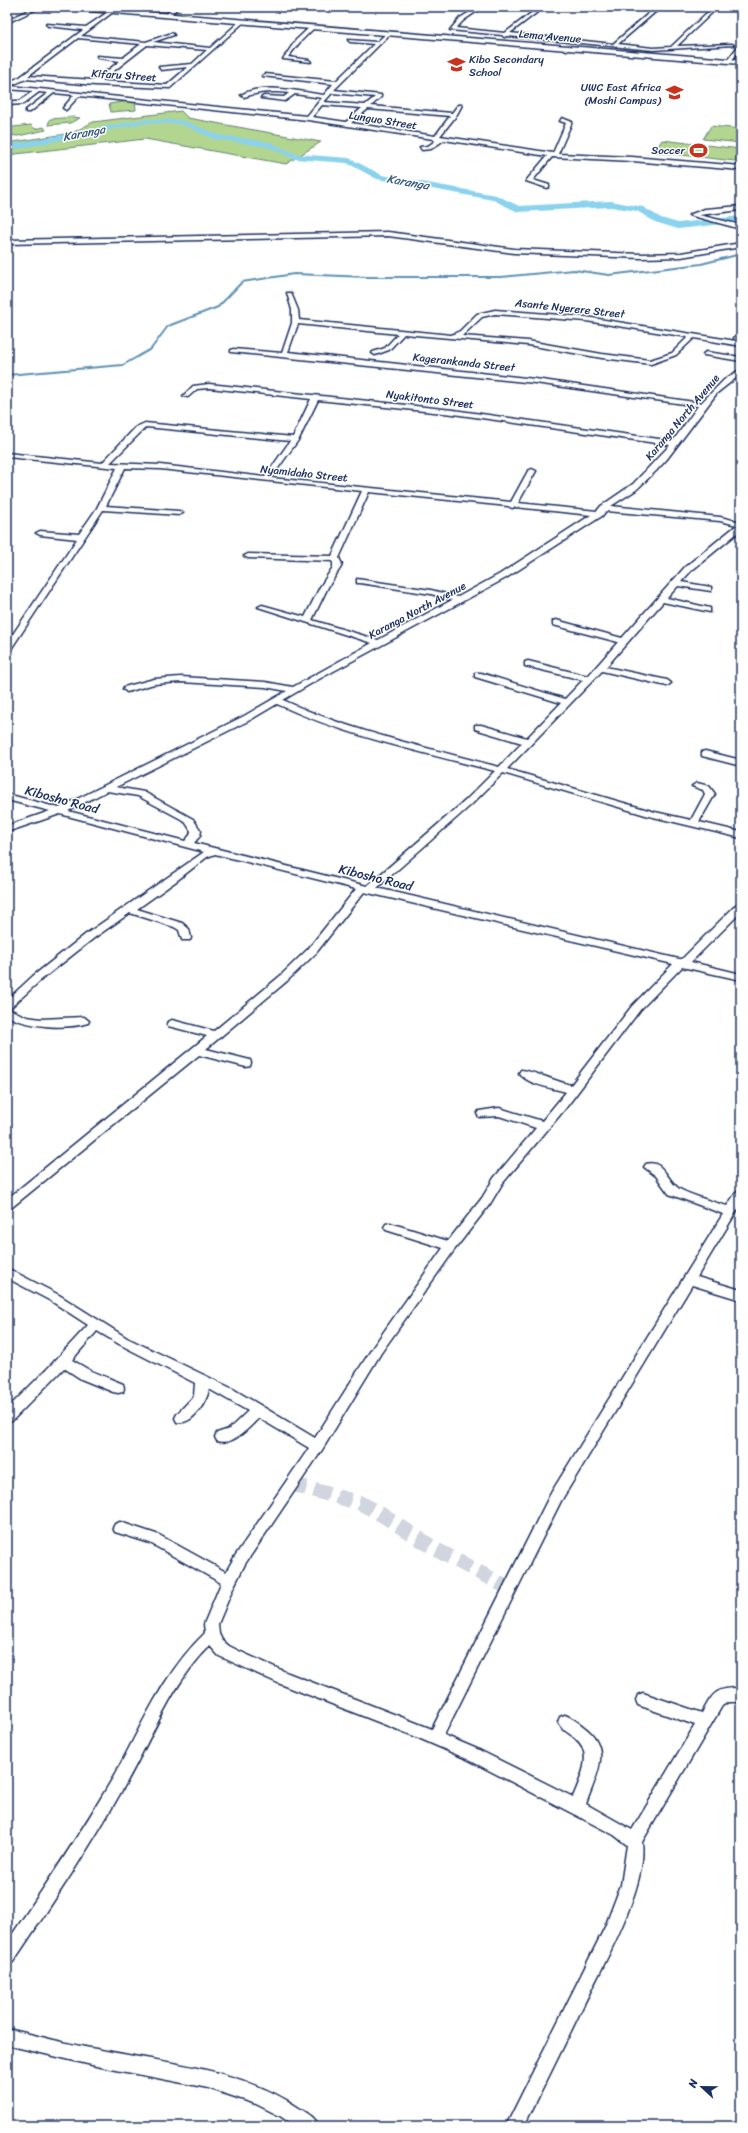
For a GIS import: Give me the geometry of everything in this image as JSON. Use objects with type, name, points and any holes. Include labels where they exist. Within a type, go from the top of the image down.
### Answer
[{"type":"main road","points":[[65,7],[313,27]]},
{"type":"main road","name":"Lema Avenue","points":[[313,27],[741,62]]},
{"type":"street","points":[[7,22],[39,7]]},
{"type":"street","points":[[175,16],[169,13],[177,7]]},
{"type":"street","points":[[481,7],[462,19],[452,29],[504,36],[613,46],[672,48],[732,45]]},
{"type":"street","points":[[504,36],[542,7]]},
{"type":"street","points":[[613,46],[659,7]]},
{"type":"street","points":[[672,48],[716,7]]},
{"type":"street","points":[[22,78],[85,33],[111,11]]},
{"type":"street","points":[[463,11],[473,12]]},
{"type":"street","points":[[454,18],[462,19]]},
{"type":"street","name":"Kifaru Street","points":[[8,84],[22,78],[96,84],[168,87],[242,22]]},
{"type":"street","points":[[48,25],[144,44],[210,49]]},
{"type":"street","points":[[309,61],[285,58],[298,41],[313,27]]},
{"type":"street","points":[[54,32],[85,33]]},
{"type":"street","points":[[308,118],[337,82],[388,33]]},
{"type":"street","points":[[96,84],[144,44],[172,34]]},
{"type":"street","points":[[350,41],[377,43]]},
{"type":"street","points":[[728,60],[741,46]]},
{"type":"street","points":[[100,57],[124,60]]},
{"type":"street","points":[[161,68],[192,65]]},
{"type":"street","points":[[279,72],[287,79]]},
{"type":"street","points":[[265,76],[337,82]]},
{"type":"street","name":"Lunguo Street","points":[[8,84],[52,92],[158,100],[308,118],[438,139],[553,155],[632,159],[741,168]]},
{"type":"street","points":[[165,94],[168,87]]},
{"type":"street","points":[[7,103],[21,104],[38,90]]},
{"type":"street","points":[[244,95],[269,91],[324,97]]},
{"type":"street","points":[[330,91],[379,96],[346,125]]},
{"type":"street","points":[[28,111],[52,92]]},
{"type":"street","points":[[264,98],[285,99],[293,93]]},
{"type":"street","points":[[66,108],[78,94]]},
{"type":"street","points":[[320,103],[454,114]]},
{"type":"street","points":[[422,148],[429,148],[438,139],[460,106]]},
{"type":"street","points":[[547,186],[529,181],[553,155],[568,122],[562,120]]},
{"type":"street","points":[[741,208],[705,211],[692,214],[741,227]]},
{"type":"street","points":[[7,242],[388,234],[514,251],[641,256],[681,255],[741,245]]},
{"type":"street","points":[[285,355],[297,322],[293,302],[289,294]]},
{"type":"street","name":"Asante Nyerere Street","points":[[454,337],[460,334],[478,316],[489,312],[586,319],[741,344]]},
{"type":"street","points":[[297,322],[528,343],[602,356],[651,362],[674,354],[693,336]]},
{"type":"street","points":[[375,352],[387,349],[403,332]]},
{"type":"street","points":[[741,332],[737,338],[741,344]]},
{"type":"street","name":"Kagerankanda Street","points":[[233,351],[535,381],[704,405]]},
{"type":"street","points":[[706,354],[741,359]]},
{"type":"street","name":"Karanga North Avenue","points":[[7,829],[60,811],[199,743],[461,600],[529,560],[602,511],[634,487],[665,457],[674,443],[723,383],[741,371]]},
{"type":"street","name":"Nyakitonto Street","points":[[186,396],[193,388],[198,386],[316,397],[453,412],[674,443]]},
{"type":"street","points":[[266,480],[295,438],[316,397]]},
{"type":"street","points":[[104,465],[139,429],[145,425],[295,438]]},
{"type":"street","name":"Nyamidaho Street","points":[[7,455],[104,465],[160,467],[266,480],[512,506],[707,518],[741,524]]},
{"type":"street","points":[[7,649],[82,537],[100,508],[122,466]]},
{"type":"street","points":[[512,506],[532,471]]},
{"type":"street","points":[[248,556],[328,560],[335,558],[366,490]]},
{"type":"street","points":[[100,508],[179,513]]},
{"type":"street","points":[[7,1205],[198,1051],[297,966],[312,951],[366,888],[468,803],[530,742],[590,679],[695,562],[741,524]]},
{"type":"street","points":[[40,533],[82,537]]},
{"type":"street","points":[[308,620],[324,587],[337,567],[338,564],[335,558]]},
{"type":"street","points":[[360,581],[431,592],[461,600]]},
{"type":"street","points":[[676,582],[708,589]]},
{"type":"street","points":[[662,599],[707,610]]},
{"type":"street","points":[[262,606],[380,643]]},
{"type":"street","points":[[556,623],[623,641]]},
{"type":"street","points":[[528,664],[590,679]]},
{"type":"street","points":[[600,668],[667,683]]},
{"type":"street","points":[[478,675],[568,702]]},
{"type":"street","points":[[127,689],[155,681],[192,679],[270,684],[294,690]]},
{"type":"street","points":[[276,700],[314,718],[343,728],[501,770],[693,824],[741,835]]},
{"type":"street","points":[[478,726],[530,742]]},
{"type":"street","points":[[705,754],[741,763]]},
{"type":"street","points":[[693,824],[710,794],[706,788],[697,786]]},
{"type":"street","points":[[105,788],[141,794],[190,821],[196,831],[195,836],[188,844]]},
{"type":"street","name":"Kibosho Road","points":[[7,797],[366,888],[741,977]]},
{"type":"street","points":[[7,1006],[55,963],[128,909],[172,880],[204,855],[216,851]]},
{"type":"street","points":[[634,1841],[620,1830],[525,1780],[435,1738],[246,1662],[224,1651],[212,1635],[211,1624],[229,1581],[269,1516],[317,1446],[378,1350],[451,1246],[486,1201],[498,1181],[573,1090],[636,1008],[741,906]]},
{"type":"street","points":[[128,909],[178,925],[184,929],[186,938]]},
{"type":"street","points":[[7,1012],[24,1020],[41,1023],[84,1021]]},
{"type":"street","points":[[172,1024],[216,1035]]},
{"type":"street","points":[[198,1051],[246,1063]]},
{"type":"street","points":[[525,1073],[536,1079],[573,1090]]},
{"type":"street","points":[[483,1114],[499,1112],[544,1126]]},
{"type":"street","points":[[435,1738],[556,1497],[689,1280],[737,1205],[674,1191],[660,1173],[650,1167]]},
{"type":"street","points":[[390,1227],[451,1246]]},
{"type":"street","points":[[7,1273],[54,1298],[95,1324],[159,1361],[201,1380],[258,1410],[317,1446]]},
{"type":"street","points":[[689,1280],[741,1295]]},
{"type":"street","points":[[7,1417],[63,1361],[95,1324]]},
{"type":"street","points":[[63,1361],[86,1374],[118,1388]]},
{"type":"street","points":[[182,1418],[201,1396],[203,1383],[201,1380]]},
{"type":"street","points":[[222,1438],[234,1433],[258,1410]]},
{"type":"street","points":[[120,1528],[138,1532],[154,1539],[229,1581]]},
{"type":"street","points":[[7,1956],[88,1836],[120,1780],[168,1687],[198,1647],[212,1635]]},
{"type":"street","points":[[515,2126],[612,1931],[629,1885],[635,1849],[634,1841],[717,1701],[725,1695],[741,1695]]},
{"type":"street","points":[[643,1700],[704,1722]]},
{"type":"street","points":[[565,1722],[589,1742],[592,1751],[592,1765],[577,1808]]},
{"type":"street","points":[[7,2038],[94,2058],[171,2070],[244,2089],[276,2104],[310,2126]]},
{"type":"green space","points":[[135,100],[136,110],[111,112],[109,104]]},
{"type":"green space","points":[[181,111],[188,118],[321,142],[286,164],[145,139],[7,155],[7,143],[72,133],[93,122]]},
{"type":"green space","points":[[80,118],[70,123],[48,125],[50,119]]},
{"type":"green space","points":[[31,125],[35,129],[44,127],[46,130],[18,136],[7,135],[7,131],[13,127]]},
{"type":"green space","points":[[711,126],[741,129],[741,143],[703,139]]},
{"type":"green space","name":"Soccer","points":[[662,140],[741,149],[735,161],[654,152]]},
{"type":"waterway","name":"Karanga","points":[[7,148],[144,121],[182,122],[217,137],[270,145],[294,156],[349,161],[380,177],[496,198],[518,209],[611,204],[640,209],[658,220],[678,226],[741,219]]},
{"type":"waterway","points":[[7,375],[123,365],[151,349],[168,326],[218,307],[242,282],[294,274],[367,277],[501,277],[574,270],[609,275],[701,264],[741,254]]},
{"type":"tunnel","points":[[292,1484],[360,1503],[376,1511],[437,1550],[509,1588]]},
{"type":"place","name":"Kibo Secondary School","points":[[456,65]]},
{"type":"place","name":"UWC East Africa (Moshi Campus)","points":[[674,93]]},
{"type":"place","name":"Soccer","points":[[698,150]]}]
